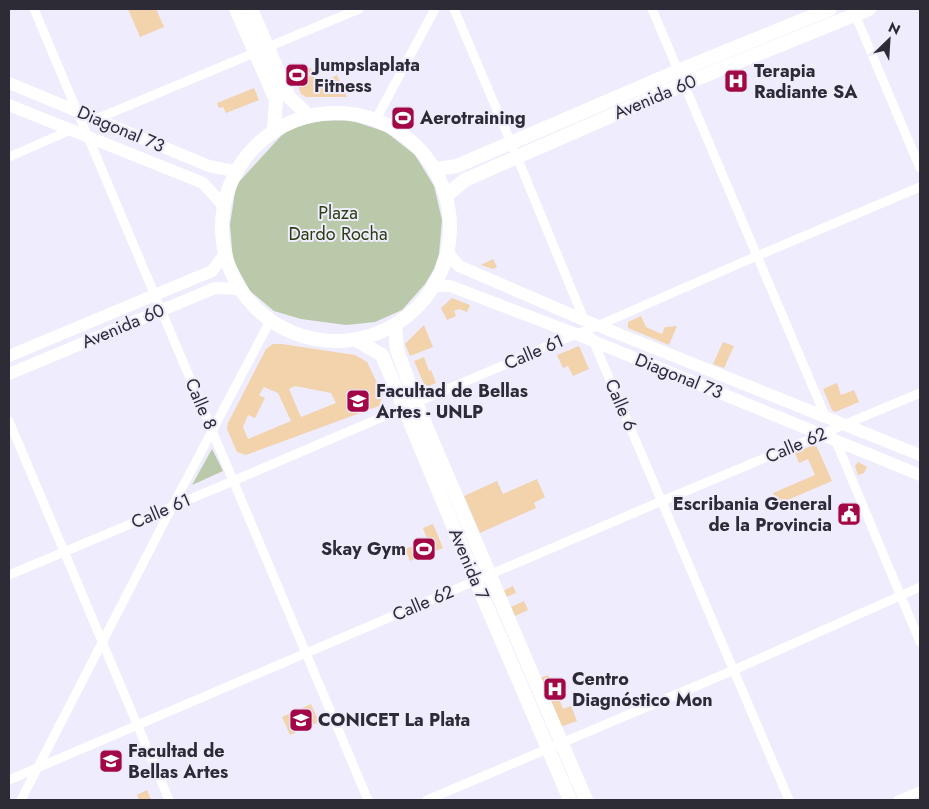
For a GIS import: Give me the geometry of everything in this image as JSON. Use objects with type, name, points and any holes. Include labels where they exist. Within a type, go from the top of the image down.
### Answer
[{"type":"main road","points":[[236,9],[289,98],[308,115]]},
{"type":"main road","points":[[251,9],[276,100],[274,129]]},
{"type":"main road","name":"Avenida 60","points":[[436,169],[457,166],[678,71],[830,9]]},
{"type":"main road","name":"Avenida 60","points":[[447,194],[465,180],[517,157],[854,12],[869,9]]},
{"type":"main road","name":"Diagonal 73","points":[[9,83],[208,166],[234,171]]},
{"type":"main road","name":"Diagonal 73","points":[[9,105],[80,130],[203,183],[222,204]]},
{"type":"main road","points":[[338,111],[376,119],[413,141],[436,169],[447,194],[448,253],[442,272],[435,286],[395,326],[356,340],[335,342],[294,334],[270,321],[239,289],[224,255],[222,204],[228,185],[237,167],[274,129],[308,115],[338,111]]},
{"type":"main road","points":[[203,183],[209,177],[208,166]]},
{"type":"main road","points":[[457,166],[458,174],[465,180]]},
{"type":"main road","name":"Diagonal 73","points":[[448,253],[459,266],[588,330],[920,476]]},
{"type":"main road","name":"Avenida 60","points":[[9,356],[212,271],[224,255]]},
{"type":"main road","points":[[450,286],[451,276],[459,266]]},
{"type":"main road","name":"Diagonal 73","points":[[435,286],[450,286],[588,330],[825,417],[920,455]]},
{"type":"main road","name":"Avenida 60","points":[[9,374],[215,288],[239,289]]},
{"type":"main road","name":"Avenida 7","points":[[395,326],[397,350],[410,405],[476,581],[570,800]]},
{"type":"main road","name":"Avenida 7","points":[[356,340],[382,355],[410,405],[490,575],[586,800]]},
{"type":"street","name":"Calle 8","points":[[34,9],[77,111],[80,130],[161,310],[368,800]]},
{"type":"street","points":[[9,157],[80,130],[96,119],[359,9]]},
{"type":"street","points":[[376,119],[435,9]]},
{"type":"street","name":"Calle 6","points":[[454,9],[588,330],[789,800]]},
{"type":"street","points":[[652,9],[825,417],[829,435],[920,642]]},
{"type":"street","points":[[854,12],[920,168]]},
{"type":"street","name":"Calle 61","points":[[9,575],[920,187]]},
{"type":"street","points":[[21,800],[270,321]]},
{"type":"street","name":"Calle 62","points":[[9,780],[662,501],[829,435],[844,425],[920,393]]},
{"type":"street","points":[[9,421],[169,800]]},
{"type":"street","points":[[427,800],[734,670],[920,587]]},
{"type":"street","points":[[898,800],[920,791]]},
{"type":"green space","name":"Plaza Dardo Rocha","points":[[350,120],[386,132],[415,155],[434,186],[442,220],[439,254],[434,269],[425,284],[402,310],[375,322],[346,325],[301,319],[274,311],[250,291],[233,260],[230,225],[238,183],[281,136],[289,130],[314,122]]},
{"type":"green space","points":[[212,449],[223,471],[192,485]]},
{"type":"building","points":[[128,9],[156,9],[164,27],[140,37]]},
{"type":"building","points":[[311,68],[316,79],[321,77],[323,82],[337,75],[347,97],[306,97],[301,94],[294,75]]},
{"type":"building","points":[[254,88],[259,100],[226,113],[223,107],[219,108],[217,103]]},
{"type":"building","points":[[493,259],[497,267],[493,269],[481,265]]},
{"type":"building","points":[[452,298],[470,305],[467,312],[459,309],[454,311],[456,316],[447,320],[441,308]]},
{"type":"building","points":[[641,316],[646,327],[662,334],[665,327],[677,326],[669,345],[628,328],[628,322]]},
{"type":"building","points":[[424,325],[433,347],[410,356],[405,344]]},
{"type":"building","points":[[723,342],[734,346],[724,368],[713,364]]},
{"type":"building","name":"Facultad de Bellas Artes - UNLP","points":[[273,344],[282,344],[355,355],[367,362],[383,395],[379,406],[246,455],[237,452],[227,429],[228,423],[266,349]],"holes":[[[295,386],[331,393],[336,403],[301,417],[289,389]],[[264,387],[278,393],[291,421],[248,439],[243,427],[248,415],[255,418],[265,398],[259,395]]]},
{"type":"building","points":[[579,346],[589,369],[573,376],[568,366],[563,368],[557,355]]},
{"type":"building","points":[[424,357],[436,383],[428,386],[424,384],[414,361]]},
{"type":"building","points":[[837,383],[841,395],[854,390],[859,402],[835,412],[832,410],[823,389]]},
{"type":"building","points":[[813,445],[817,447],[832,481],[778,504],[773,493],[815,475],[808,459],[799,463],[795,453]]},
{"type":"building","points":[[858,462],[867,467],[864,473],[858,475],[855,466]]},
{"type":"building","points":[[537,479],[545,497],[534,503],[536,508],[480,533],[464,496],[497,481],[503,494]]},
{"type":"building","name":"Skay Gym","points":[[433,524],[443,548],[410,561],[405,549],[428,541],[423,528]]},
{"type":"building","points":[[513,586],[516,593],[506,597],[503,591]]},
{"type":"building","points":[[524,601],[528,610],[515,616],[511,607]]},
{"type":"building","points":[[548,675],[552,684],[561,681],[566,693],[558,696],[563,709],[571,706],[577,721],[563,726],[559,724],[540,678]]},
{"type":"building","name":"CONICET La Plata","points":[[311,704],[319,722],[290,735],[282,717]]},
{"type":"building","points":[[147,790],[151,800],[139,800],[137,795]]},
{"type":"place","name":"Jumpslaplata Fitness","points":[[297,75]]},
{"type":"place","name":"Terapia Radiante SA","points":[[736,81]]},
{"type":"place","name":"Aerotraining","points":[[403,118]]},
{"type":"place","name":"Facultad de Bellas Artes - UNLP","points":[[358,401]]},
{"type":"place","name":"Escribania General de la Provincia","points":[[849,514]]},
{"type":"place","name":"Skay Gym","points":[[424,549]]},
{"type":"place","name":"Centro Diagnóstico Mon","points":[[555,689]]},
{"type":"place","name":"CONICET La Plata","points":[[301,720]]},
{"type":"place","name":"Facultad de Bellas Artes","points":[[111,761]]}]
